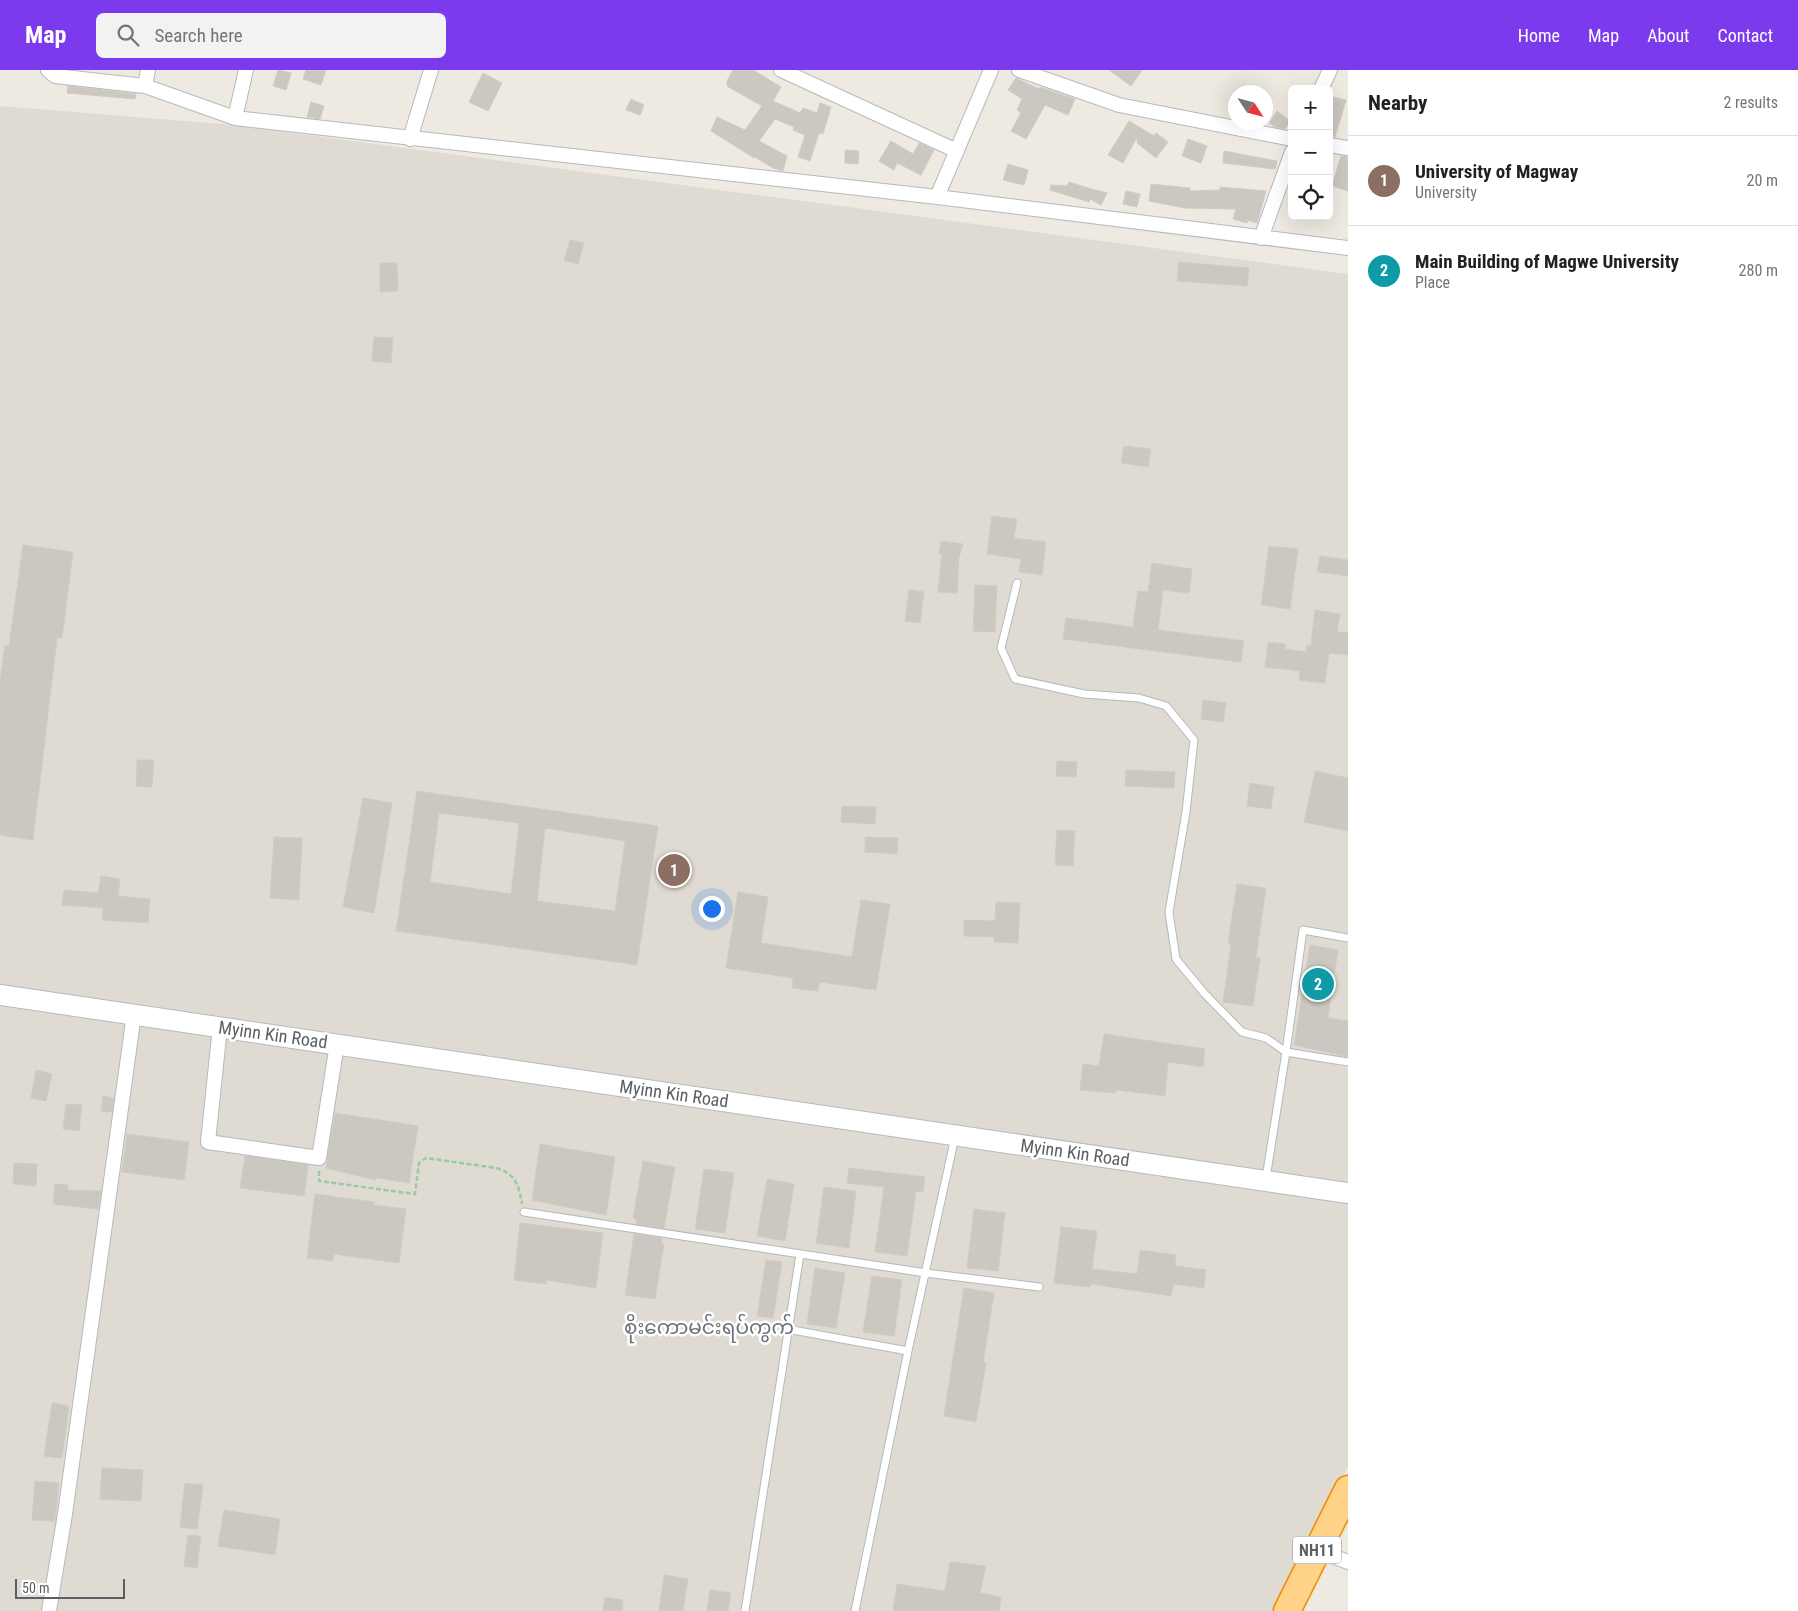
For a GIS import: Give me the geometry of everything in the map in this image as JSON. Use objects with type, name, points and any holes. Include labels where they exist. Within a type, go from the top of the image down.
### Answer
[{"type":"highway","name":"NH11","points":[[1286,1611],[1348,1489]]},
{"type":"street","points":[[48,70],[55,76],[145,86],[235,118],[936,197],[1348,248]]},
{"type":"street","points":[[145,86],[148,70]]},
{"type":"street","points":[[235,118],[246,70]]},
{"type":"street","points":[[410,139],[431,70]]},
{"type":"street","points":[[781,70],[957,151]]},
{"type":"street","points":[[936,197],[991,70]]},
{"type":"street","points":[[1019,70],[1119,105],[1288,139]]},
{"type":"street","points":[[1323,85],[1330,70]]},
{"type":"street","points":[[1333,146],[1348,148]]},
{"type":"street","points":[[1261,238],[1288,163]]},
{"type":"street","name":"Myinn Kin Road","points":[[0,995],[1348,1193]]},
{"type":"street","points":[[49,1611],[65,1514],[134,1014]]},
{"type":"street","points":[[220,1027],[208,1142],[319,1158],[337,1044]]},
{"type":"street","points":[[1317,1550],[1348,1562]]},
{"type":"lane","points":[[1016,583],[1001,648],[1015,679],[1084,694],[1138,698],[1166,706],[1194,740],[1186,812],[1169,912],[1176,959],[1204,993],[1242,1032],[1266,1038],[1286,1052],[1348,1062]]},
{"type":"lane","points":[[1266,1181],[1303,930],[1348,938]]},
{"type":"lane","points":[[855,1611],[908,1351],[955,1135]]},
{"type":"lane","points":[[524,1212],[926,1273],[1039,1287]]},
{"type":"lane","points":[[746,1611],[787,1329],[800,1254]]},
{"type":"lane","points":[[787,1329],[908,1351]]},
{"type":"path","points":[[319,1158],[319,1180],[415,1194],[419,1163],[426,1158],[506,1171],[514,1178],[520,1190],[524,1212]]},
{"type":"shaded area","points":[[0,106],[234,125],[1348,274],[1348,1467],[1273,1611],[0,1611]]},
{"type":"building","points":[[278,70],[291,73],[286,90],[273,86]]},
{"type":"building","points":[[306,70],[326,70],[321,85],[303,79]]},
{"type":"building","points":[[733,70],[753,70],[781,87],[773,101],[800,113],[803,108],[817,113],[820,103],[831,107],[823,134],[819,133],[810,161],[798,157],[805,135],[793,130],[794,127],[775,119],[759,141],[787,156],[783,171],[754,158],[711,131],[717,117],[745,130],[762,106],[727,86],[727,81]]},
{"type":"building","points":[[1109,70],[1142,70],[1131,86]]},
{"type":"building","points":[[483,73],[502,83],[488,111],[469,102]]},
{"type":"building","points":[[1016,78],[1039,89],[1040,87],[1075,99],[1068,115],[1045,105],[1026,139],[1011,131],[1021,113],[1017,110],[1022,99],[1008,90]]},
{"type":"building","points":[[68,86],[136,94],[135,99],[67,93]]},
{"type":"building","points":[[1333,97],[1346,100],[1335,137],[1333,137]]},
{"type":"building","points":[[631,99],[644,105],[640,115],[626,110]]},
{"type":"building","points":[[311,102],[324,106],[320,119],[307,117]]},
{"type":"building","points":[[1277,111],[1288,119],[1285,129],[1273,126],[1273,117]]},
{"type":"building","points":[[1129,121],[1154,136],[1156,133],[1168,142],[1156,158],[1137,143],[1138,139],[1136,139],[1123,163],[1108,155]]},
{"type":"building","points":[[1188,139],[1207,146],[1201,163],[1182,156]]},
{"type":"building","points":[[891,141],[913,154],[919,143],[934,150],[921,175],[897,163],[894,170],[879,161]]},
{"type":"building","points":[[845,150],[859,151],[858,164],[845,163]]},
{"type":"building","points":[[1224,151],[1277,161],[1275,169],[1223,163]]},
{"type":"building","points":[[1341,156],[1348,157],[1348,191],[1333,186]]},
{"type":"building","points":[[1008,164],[1028,170],[1024,185],[1003,180]]},
{"type":"building","points":[[1069,182],[1107,193],[1101,205],[1090,199],[1089,202],[1050,190],[1051,185],[1067,186]]},
{"type":"building","points":[[1151,184],[1190,188],[1190,191],[1220,190],[1220,187],[1266,191],[1257,223],[1248,220],[1247,223],[1233,219],[1236,209],[1185,208],[1149,201]]},
{"type":"building","points":[[1126,191],[1140,194],[1137,207],[1123,204]]},
{"type":"building","points":[[570,240],[584,243],[578,264],[564,260]]},
{"type":"building","points":[[1179,262],[1249,268],[1247,286],[1177,281]]},
{"type":"building","points":[[380,263],[397,263],[398,291],[380,292]]},
{"type":"building","points":[[374,337],[393,338],[391,363],[372,361]]},
{"type":"building","points":[[1124,446],[1151,449],[1148,467],[1121,463]]},
{"type":"building","points":[[992,516],[1017,519],[1014,538],[1046,542],[1042,575],[1019,572],[1021,559],[987,554]]},
{"type":"building","points":[[941,541],[963,544],[959,557],[957,593],[938,592],[942,554],[939,554]]},
{"type":"building","points":[[23,545],[73,552],[62,638],[57,638],[33,840],[0,835],[0,681],[5,645],[9,646]]},
{"type":"building","points":[[1269,546],[1298,549],[1290,609],[1261,605]]},
{"type":"building","points":[[1320,556],[1348,560],[1348,576],[1317,572]]},
{"type":"building","points":[[1152,563],[1192,569],[1189,593],[1163,590],[1158,630],[1244,641],[1241,662],[1063,639],[1066,618],[1133,627],[1138,591],[1148,592]]},
{"type":"building","points":[[975,585],[997,586],[995,632],[973,631]]},
{"type":"building","points":[[909,590],[924,592],[920,623],[905,621]]},
{"type":"building","points":[[1315,610],[1340,614],[1337,632],[1348,633],[1348,655],[1329,653],[1325,683],[1299,680],[1300,671],[1265,667],[1268,642],[1285,644],[1285,649],[1306,652],[1307,645],[1311,645]]},
{"type":"building","points":[[1203,700],[1226,703],[1223,722],[1201,719]]},
{"type":"building","points":[[137,760],[154,760],[152,787],[136,786]]},
{"type":"building","points":[[1057,761],[1077,762],[1076,777],[1056,776]]},
{"type":"building","points":[[1126,770],[1175,772],[1174,788],[1125,786]]},
{"type":"building","points":[[1315,771],[1348,778],[1348,831],[1304,822]]},
{"type":"building","points":[[1250,783],[1274,787],[1271,809],[1247,806]]},
{"type":"building","points":[[417,791],[658,826],[637,965],[396,931]],"holes":[[[439,813],[519,823],[511,894],[430,882]],[[545,828],[625,841],[615,911],[537,901]]]},
{"type":"building","points":[[363,798],[392,803],[374,913],[343,907]]},
{"type":"building","points":[[842,806],[876,807],[875,824],[841,822]]},
{"type":"building","points":[[1057,830],[1075,831],[1073,866],[1055,865]]},
{"type":"building","points":[[274,837],[302,838],[299,900],[270,898]]},
{"type":"building","points":[[865,837],[898,838],[897,854],[865,852]]},
{"type":"building","points":[[101,876],[120,879],[118,896],[150,899],[148,923],[102,920],[103,908],[62,905],[64,890],[98,893]]},
{"type":"building","points":[[1237,884],[1266,888],[1256,957],[1260,958],[1253,1006],[1223,1002],[1231,945],[1228,944]]},
{"type":"building","points":[[738,892],[768,897],[761,943],[852,957],[861,900],[890,904],[876,990],[820,982],[818,991],[792,988],[793,978],[726,968]]},
{"type":"building","points":[[996,902],[1020,903],[1018,943],[994,942],[994,937],[964,936],[964,920],[995,921]]},
{"type":"building","points":[[1310,945],[1338,950],[1328,1018],[1348,1021],[1348,1057],[1294,1045]]},
{"type":"building","points":[[1104,1034],[1205,1049],[1203,1067],[1168,1062],[1165,1096],[1116,1090],[1115,1093],[1080,1090],[1083,1064],[1099,1066]]},
{"type":"building","points":[[36,1070],[52,1074],[46,1101],[31,1098]]},
{"type":"building","points":[[103,1096],[114,1098],[112,1112],[101,1111]]},
{"type":"building","points":[[66,1104],[82,1105],[79,1131],[63,1129]]},
{"type":"building","points":[[335,1113],[418,1126],[409,1183],[376,1178],[375,1180],[326,1168]]},
{"type":"building","points":[[127,1134],[189,1142],[184,1180],[122,1172]]},
{"type":"building","points":[[540,1144],[615,1157],[606,1215],[532,1200]]},
{"type":"building","points":[[245,1156],[308,1165],[304,1196],[240,1188]]},
{"type":"building","points":[[643,1161],[675,1167],[664,1228],[636,1224],[636,1219],[633,1218]]},
{"type":"building","points":[[14,1163],[37,1164],[36,1186],[13,1184]]},
{"type":"building","points":[[849,1168],[925,1177],[923,1192],[916,1191],[907,1256],[875,1252],[884,1187],[847,1183]]},
{"type":"building","points":[[704,1169],[734,1173],[725,1233],[695,1229]]},
{"type":"building","points":[[767,1179],[794,1184],[785,1241],[757,1236]]},
{"type":"building","points":[[55,1184],[68,1185],[68,1190],[101,1191],[98,1209],[53,1204]]},
{"type":"building","points":[[824,1187],[856,1191],[849,1248],[816,1243]]},
{"type":"building","points":[[315,1194],[374,1202],[373,1205],[406,1209],[399,1263],[334,1254],[333,1261],[307,1258]]},
{"type":"building","points":[[974,1209],[1005,1213],[998,1271],[967,1268]]},
{"type":"building","points":[[520,1223],[603,1233],[596,1288],[546,1280],[546,1284],[514,1280]]},
{"type":"building","points":[[1061,1227],[1097,1231],[1092,1269],[1137,1274],[1140,1250],[1176,1255],[1175,1266],[1206,1270],[1204,1288],[1173,1284],[1171,1296],[1091,1284],[1090,1287],[1054,1283]]},
{"type":"building","points":[[634,1234],[662,1238],[661,1244],[664,1244],[655,1299],[625,1295]]},
{"type":"building","points":[[766,1260],[782,1262],[773,1318],[757,1316]]},
{"type":"building","points":[[815,1268],[845,1273],[836,1328],[807,1324]]},
{"type":"building","points":[[872,1276],[902,1280],[894,1336],[863,1332]]},
{"type":"building","points":[[964,1288],[994,1293],[983,1363],[986,1363],[976,1422],[944,1416]]},
{"type":"building","points":[[52,1403],[69,1406],[62,1458],[44,1456]]},
{"type":"building","points":[[102,1468],[143,1470],[141,1501],[100,1499]]},
{"type":"building","points":[[35,1481],[59,1483],[55,1521],[32,1520]]},
{"type":"building","points":[[185,1483],[203,1485],[197,1529],[180,1527]]},
{"type":"building","points":[[224,1510],[280,1519],[275,1555],[218,1546]]},
{"type":"building","points":[[188,1535],[201,1536],[197,1568],[184,1566]]},
{"type":"building","points":[[950,1562],[986,1566],[980,1593],[1001,1597],[999,1611],[893,1611],[897,1584],[945,1591]]},
{"type":"building","points":[[664,1575],[688,1579],[683,1611],[659,1611]]},
{"type":"building","points":[[710,1590],[731,1593],[728,1611],[707,1611]]},
{"type":"building","points":[[605,1597],[623,1600],[622,1611],[603,1611]]},
{"type":"place","name":"University of Magway","points":[[674,870]]},
{"type":"place","name":"Main Building of Magwe University","points":[[1318,984]]},
{"type":"district","name":"စိုးကောမင်းရပ်ကွက်","points":[[709,1327]]}]
